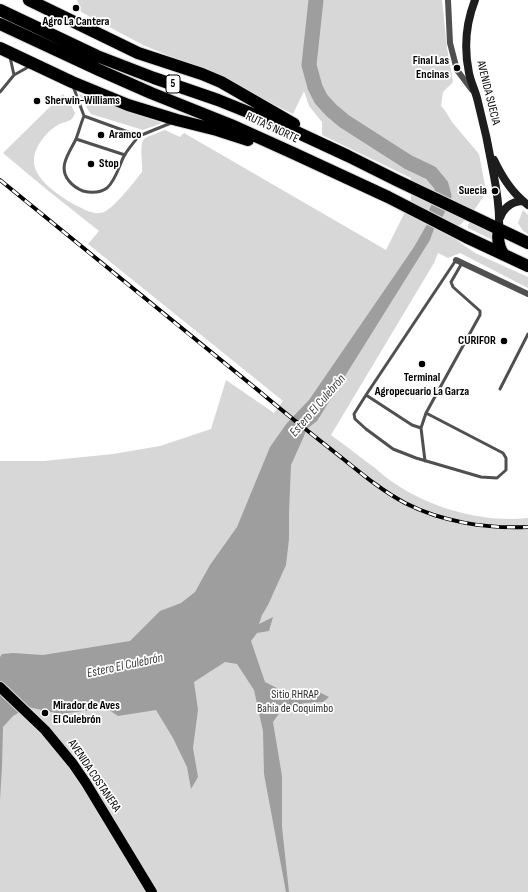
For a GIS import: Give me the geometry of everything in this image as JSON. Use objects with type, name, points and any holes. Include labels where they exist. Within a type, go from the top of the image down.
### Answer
[{"type":"highway","points":[[31,1],[138,53],[202,74],[220,82],[242,93],[348,156]]},
{"type":"highway","name":"RUTA 5 NORTE","points":[[0,10],[97,56],[258,115],[312,138],[473,218],[500,224],[528,243]]},
{"type":"highway","name":"RUTA 5 NORTE","points":[[0,24],[151,93],[231,125],[293,153],[388,197],[466,238],[528,266]]},
{"type":"highway","points":[[4,50],[72,82],[128,105],[293,153]]},
{"type":"highway","points":[[500,224],[498,243],[501,251],[508,257],[521,257],[528,254]]},
{"type":"main road","name":"AVENIDA SUECIA","points":[[474,0],[468,25],[467,49],[469,73],[488,144],[498,196],[500,224]]},
{"type":"main road","name":"AVENIDA SUECIA","points":[[488,144],[502,175],[525,203]]},
{"type":"main road","points":[[500,224],[504,210],[509,205],[518,202],[525,203]]},
{"type":"main road","name":"AVENIDA COSTANERA","points":[[0,687],[25,710],[73,764],[152,892]]},
{"type":"street","points":[[448,0],[450,43],[457,70],[476,96]]},
{"type":"street","points":[[456,260],[528,294]]},
{"type":"lane","points":[[4,50],[14,75]]},
{"type":"lane","points":[[0,92],[14,75],[33,64]]},
{"type":"lane","points":[[72,82],[84,116],[76,139],[66,159],[64,173],[74,186],[83,191],[100,192],[105,189],[112,181],[125,155],[139,136],[177,120]]},
{"type":"lane","points":[[84,116],[139,136]]},
{"type":"lane","points":[[76,139],[125,155]]},
{"type":"lane","points":[[426,413],[503,453],[506,458],[506,470],[497,478],[481,477],[426,461],[393,449],[366,429],[356,419],[354,414],[456,260]]},
{"type":"lane","points":[[426,461],[421,428],[426,413],[480,315],[480,311],[453,287],[452,282],[462,263]]},
{"type":"lane","points":[[500,389],[528,334]]},
{"type":"lane","points":[[366,395],[412,424],[421,428]]},
{"type":"green space","name":"Sitio RHRAP Bahía de Coquimbo","points":[[77,0],[442,0],[447,48],[453,82],[443,92],[441,106],[452,122],[479,154],[486,191],[473,212],[448,234],[475,253],[528,277],[528,288],[460,253],[448,258],[438,253],[434,263],[331,435],[394,483],[411,494],[427,501],[477,516],[512,519],[528,518],[528,892],[0,892],[0,461],[44,461],[113,454],[160,446],[211,429],[226,380],[274,413],[283,401],[88,244],[99,231],[3,153],[63,94],[69,101],[75,113],[72,119],[54,128],[42,139],[35,154],[35,166],[37,173],[42,180],[55,192],[89,212],[104,212],[119,199],[142,172],[141,149],[144,139],[165,130],[180,137],[184,133],[386,250],[411,200],[411,178],[322,135],[322,122],[309,106],[304,91],[293,114],[208,72],[143,45],[81,12]]},
{"type":"green space","points":[[79,94],[162,123],[143,130],[91,114]]},
{"type":"green space","points":[[523,210],[528,215],[528,234],[523,231],[518,223]]},
{"type":"green space","points":[[470,222],[492,232],[493,240],[468,228]]},
{"type":"water","points":[[444,196],[430,240],[317,421],[306,431],[291,465],[289,539],[286,565],[259,624],[273,617],[269,631],[257,633],[251,641],[265,682],[287,693],[315,690],[329,697],[323,702],[304,703],[281,711],[273,722],[282,776],[282,827],[289,892],[286,892],[264,774],[263,731],[254,690],[237,664],[225,662],[194,682],[198,710],[193,748],[198,777],[191,789],[187,767],[173,738],[156,710],[118,716],[106,708],[61,714],[28,707],[13,716],[3,727],[0,800],[0,657],[2,654],[13,653],[43,655],[130,641],[160,611],[181,603],[195,592],[210,565],[237,527],[270,447],[287,423],[309,400],[414,247]]},
{"type":"waterway","name":"Estero El Culebrón","points":[[316,0],[309,65],[315,87],[321,99],[344,121],[408,162],[431,173],[441,185],[444,196],[436,213]]},
{"type":"railway","points":[[0,180],[290,417],[388,493],[419,510],[465,523],[497,527],[528,527]]},
{"type":"place","name":"Agro La Cantera","points":[[76,8]]},
{"type":"place","name":"Final Las Encinas","points":[[457,68]]},
{"type":"place","name":"Sherwin-Williams","points":[[37,101]]},
{"type":"place","name":"Aramco","points":[[101,135]]},
{"type":"place","name":"Stop","points":[[91,164]]},
{"type":"place","name":"Suecia","points":[[495,191]]},
{"type":"place","name":"CURIFOR","points":[[504,341]]},
{"type":"place","name":"Terminal Agropecuario La Garza","points":[[422,364]]},
{"type":"place","name":"Mirador de Aves El Culebrón","points":[[45,713]]}]
